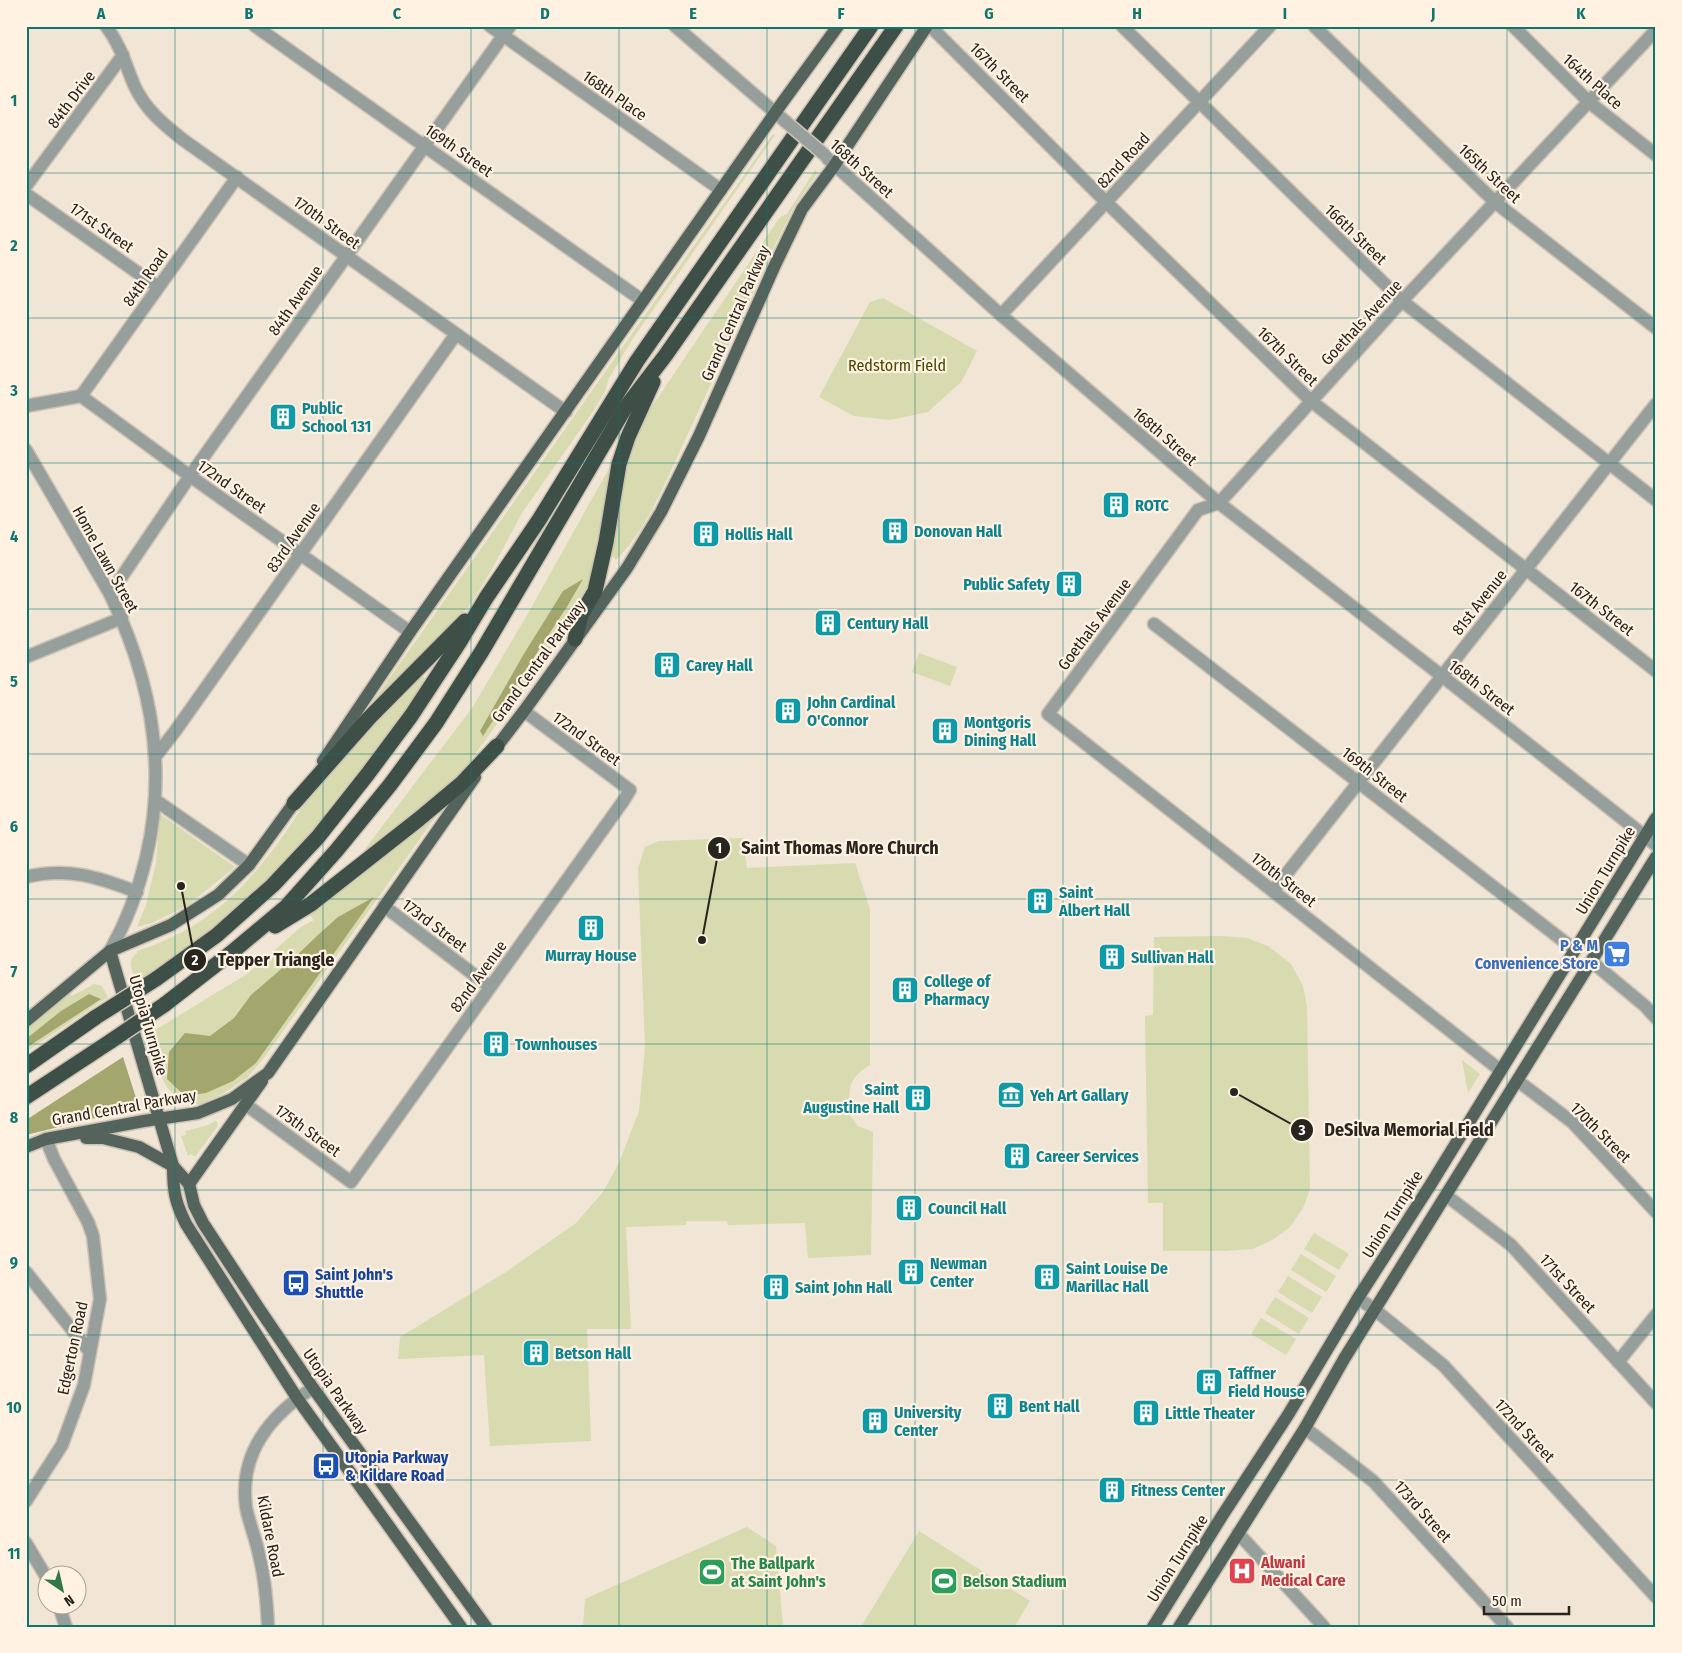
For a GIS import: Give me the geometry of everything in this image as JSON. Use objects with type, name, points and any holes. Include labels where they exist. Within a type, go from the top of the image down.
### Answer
[{"type":"highway","points":[[26,1066],[96,1017],[156,979],[224,928],[273,885],[318,837],[411,716],[459,644],[486,598],[539,520],[647,346],[871,26]]},
{"type":"highway","name":"Grand Central Parkway","points":[[26,1097],[164,1005],[286,907],[336,851],[390,785],[436,723],[482,650],[625,408],[665,356],[896,26]]},
{"type":"highway","points":[[575,639],[581,614],[595,590],[606,542],[619,464],[628,437],[665,356]]},
{"type":"highway","points":[[294,803],[368,718],[452,636],[486,598]]},
{"type":"highway","points":[[231,953],[311,904],[455,789],[497,746]]},
{"type":"main road","points":[[26,1022],[110,951],[170,925],[218,895],[249,866],[347,728],[410,632],[838,26]]},
{"type":"main road","name":"Grand Central Parkway","points":[[26,1147],[46,1139],[198,1114],[232,1098],[268,1073],[497,746],[627,568],[661,512],[699,436],[802,209],[830,161],[929,26]]},
{"type":"main road","name":"Union Turnpike","points":[[1153,1627],[1288,1415],[1358,1298],[1656,818]]},
{"type":"main road","points":[[1179,1627],[1305,1428],[1344,1359],[1656,857]]},
{"type":"main road","name":"Utopia Turnpike","points":[[110,951],[174,1166]]},
{"type":"main road","points":[[188,1184],[268,1073]]},
{"type":"main road","points":[[46,1139],[104,1138],[139,1147],[174,1166]]},
{"type":"main road","name":"Utopia Parkway","points":[[174,1166],[188,1184],[194,1205],[203,1223],[313,1388],[486,1627]]},
{"type":"main road","name":"Utopia Parkway","points":[[174,1166],[173,1189],[186,1224],[297,1398],[461,1627]]},
{"type":"street","name":"170th Street","points":[[106,26],[114,36],[124,55],[134,86],[156,119],[566,412]]},
{"type":"street","name":"169th Street","points":[[255,26],[643,301]]},
{"type":"street","name":"168th Place","points":[[490,26],[506,31],[721,190]]},
{"type":"street","name":"168th Street","points":[[675,26],[830,161],[1001,315],[1218,503],[1442,676],[1656,845]]},
{"type":"street","name":"167th Street","points":[[929,26],[1311,402],[1656,671]]},
{"type":"street","name":"166th Street","points":[[1122,26],[1402,301],[1656,500]]},
{"type":"street","name":"82nd Road","points":[[1001,315],[1270,26]]},
{"type":"street","name":"165th Street","points":[[1314,26],[1496,203],[1656,328]]},
{"type":"street","name":"164th Place","points":[[1513,26],[1589,102],[1656,155]]},
{"type":"street","name":"Goethals Avenue","points":[[1048,714],[1198,510],[1218,503],[1402,301],[1496,203],[1656,30]]},
{"type":"street","name":"84th Avenue","points":[[110,594],[190,476],[506,31]]},
{"type":"street","name":"84th Drive","points":[[26,186],[124,55]]},
{"type":"street","name":"84th Road","points":[[81,396],[237,177]]},
{"type":"street","name":"171st Street","points":[[26,194],[158,287]]},
{"type":"street","name":"83rd Avenue","points":[[155,757],[456,334]]},
{"type":"street","name":"172nd Street","points":[[81,396],[410,632]]},
{"type":"street","points":[[26,406],[81,396]]},
{"type":"street","name":"81st Avenue","points":[[1273,891],[1656,404]]},
{"type":"street","name":"Home Lawn Street","points":[[27,455],[110,594],[122,618],[143,684],[150,721],[155,757],[155,800],[148,848],[137,892],[120,934],[110,951]]},
{"type":"street","points":[[26,657],[122,618]]},
{"type":"street","name":"169th Street","points":[[1154,624],[1575,950]]},
{"type":"street","name":"172nd Street","points":[[524,711],[630,790]]},
{"type":"street","name":"170th Street","points":[[1048,714],[1500,1070]]},
{"type":"street","name":"82nd Avenue","points":[[351,1182],[630,790]]},
{"type":"street","points":[[155,800],[249,866]]},
{"type":"street","points":[[26,877],[48,873],[89,875],[137,892]]},
{"type":"street","name":"173rd Street","points":[[384,906],[490,987]]},
{"type":"street","points":[[1590,961],[1645,1006],[1656,1018]]},
{"type":"street","name":"170th Street","points":[[1518,1081],[1572,1122],[1656,1212]]},
{"type":"street","name":"175th Street","points":[[245,1104],[351,1182]]},
{"type":"street","name":"Edgerton Road","points":[[26,1501],[62,1445],[84,1385],[100,1299],[93,1236],[88,1222],[54,1159],[46,1139]]},
{"type":"street","name":"171st Street","points":[[1447,1196],[1511,1245],[1656,1403]]},
{"type":"street","points":[[26,1272],[90,1352]]},
{"type":"street","name":"172nd Street","points":[[1358,1298],[1443,1366],[1656,1597]]},
{"type":"street","points":[[1618,1362],[1656,1316]]},
{"type":"street","name":"Kildare Road","points":[[268,1627],[260,1555],[246,1508],[245,1481],[252,1453],[274,1418],[297,1398],[313,1388]]},
{"type":"street","name":"173rd Street","points":[[1305,1428],[1373,1480],[1507,1627]]},
{"type":"street","points":[[1238,1533],[1324,1627]]},
{"type":"street","points":[[26,1543],[40,1566]]},
{"type":"green space","points":[[773,134],[775,135],[632,340],[608,380],[605,392],[522,513],[491,571],[470,605],[444,636],[353,729],[458,581]]},
{"type":"green space","points":[[815,170],[818,172],[794,207],[775,245],[657,500],[636,536],[616,560],[609,553],[620,478],[638,427],[780,217],[787,214]]},
{"type":"green space","name":"Redstorm Field","points":[[883,298],[977,351],[962,381],[928,412],[890,420],[854,416],[819,397],[870,302]]},
{"type":"green space","points":[[617,454],[591,587],[575,615],[461,774],[371,851],[365,849],[472,708],[526,617]]},
{"type":"green space","points":[[583,579],[483,736],[480,731],[522,657],[563,591]]},
{"type":"green space","points":[[919,653],[957,667],[950,686],[912,672]]},
{"type":"green space","points":[[421,676],[425,678],[396,727],[309,836],[270,879],[228,919],[138,984],[131,965],[131,961],[137,951],[182,932],[202,920],[237,891],[268,856],[333,766],[357,739]]},
{"type":"green space","points":[[444,805],[266,1055],[248,1077],[224,1093],[201,1104],[183,1104],[167,1087],[163,1079],[151,1038],[153,1036],[152,1032],[247,974],[301,927],[314,920],[308,913]]},
{"type":"green space","points":[[160,814],[235,867],[188,905],[152,923],[137,927],[146,905],[156,863]]},
{"type":"green space","points":[[743,838],[747,868],[855,863],[870,909],[870,1065],[862,1070],[853,1080],[850,1091],[849,1114],[858,1126],[873,1132],[871,1255],[808,1258],[805,1223],[728,1225],[727,1221],[686,1221],[686,1225],[626,1227],[631,1329],[587,1329],[591,1441],[490,1446],[484,1355],[398,1359],[400,1337],[506,1272],[576,1223],[603,1192],[619,1163],[639,1111],[645,1047],[638,868],[645,847],[659,841]]},
{"type":"green space","points":[[374,897],[256,1063],[233,1081],[206,1093],[185,1096],[167,1079],[169,1052],[185,1033],[210,1036],[234,1018],[251,995],[338,917]]},
{"type":"green space","points":[[1221,936],[1247,938],[1268,946],[1291,964],[1303,986],[1307,1007],[1310,1189],[1303,1208],[1290,1227],[1274,1239],[1253,1249],[1163,1251],[1163,1203],[1148,1203],[1145,1016],[1153,1015],[1154,937]]},
{"type":"green space","points":[[94,984],[102,986],[108,997],[26,1052],[26,1029],[70,993],[72,996]]},
{"type":"green space","points":[[89,994],[101,999],[26,1048],[26,1039],[61,1011]]},
{"type":"green space","points":[[123,1057],[137,1101],[132,1109],[26,1135],[26,1120]]},
{"type":"green space","points":[[1462,1060],[1480,1074],[1468,1093]]},
{"type":"green space","points":[[216,1121],[218,1123],[217,1127],[195,1157],[191,1154],[188,1156],[181,1136],[186,1135],[185,1131]]},
{"type":"green space","points":[[1314,1233],[1349,1254],[1339,1270],[1304,1249]]},
{"type":"green space","points":[[1301,1254],[1336,1276],[1326,1292],[1291,1270]]},
{"type":"green space","points":[[1288,1276],[1322,1297],[1312,1313],[1278,1292]]},
{"type":"green space","points":[[1275,1297],[1309,1318],[1299,1334],[1265,1313]]},
{"type":"green space","points":[[1261,1318],[1296,1339],[1286,1355],[1251,1334]]},
{"type":"green space","name":"The Ballpark at Saint John's","points":[[747,1527],[776,1546],[783,1627],[583,1627],[585,1599]]},
{"type":"green space","name":"Belson Stadium","points":[[919,1531],[1030,1601],[1014,1627],[861,1627]]},
{"type":"place","name":"Public School 131","points":[[283,417]]},
{"type":"place","name":"ROTC","points":[[1116,505]]},
{"type":"place","name":"Donovan Hall","points":[[895,531]]},
{"type":"place","name":"Hollis Hall","points":[[706,534]]},
{"type":"place","name":"Public Safety","points":[[1069,584]]},
{"type":"place","name":"Century Hall","points":[[828,623]]},
{"type":"place","name":"Carey Hall","points":[[667,665]]},
{"type":"place","name":"John Cardinal O'Connor","points":[[788,711]]},
{"type":"place","name":"Montgoris Dining Hall","points":[[945,731]]},
{"type":"place","name":"Tepper Triangle","points":[[181,886]]},
{"type":"place","name":"Saint Albert Hall","points":[[1040,901]]},
{"type":"place","name":"Murray House","points":[[591,928]]},
{"type":"place","name":"Saint Thomas More Church","points":[[702,940]]},
{"type":"place","name":"P & M Convenience Store","points":[[1617,954]]},
{"type":"place","name":"Sullivan Hall","points":[[1112,957]]},
{"type":"place","name":"College of Pharmacy","points":[[905,990]]},
{"type":"place","name":"Townhouses","points":[[496,1044]]},
{"type":"place","name":"DeSilva Memorial Field","points":[[1234,1092]]},
{"type":"place","name":"Yeh Art Gallary","points":[[1011,1095]]},
{"type":"place","name":"Saint Augustine Hall","points":[[918,1098]]},
{"type":"place","name":"Career Services","points":[[1017,1156]]},
{"type":"place","name":"Council Hall","points":[[909,1208]]},
{"type":"place","name":"Newman Center","points":[[911,1272]]},
{"type":"place","name":"Saint Louise De Marillac Hall","points":[[1047,1277]]},
{"type":"place","name":"Saint John's Shuttle","points":[[296,1283]]},
{"type":"place","name":"Saint John Hall","points":[[776,1287]]},
{"type":"place","name":"Betson Hall","points":[[536,1353]]},
{"type":"place","name":"Taffner Field House","points":[[1209,1382]]},
{"type":"place","name":"Bent Hall","points":[[1000,1406]]},
{"type":"place","name":"Little Theater","points":[[1146,1413]]},
{"type":"place","name":"University Center","points":[[875,1421]]},
{"type":"place","name":"Utopia Parkway & Kildare Road","points":[[326,1466]]},
{"type":"place","name":"Fitness Center","points":[[1112,1490]]},
{"type":"place","name":"Alwani Medical Care","points":[[1242,1571]]},
{"type":"place","name":"The Ballpark at Saint John's","points":[[712,1572]]},
{"type":"place","name":"Belson Stadium","points":[[944,1581]]}]
